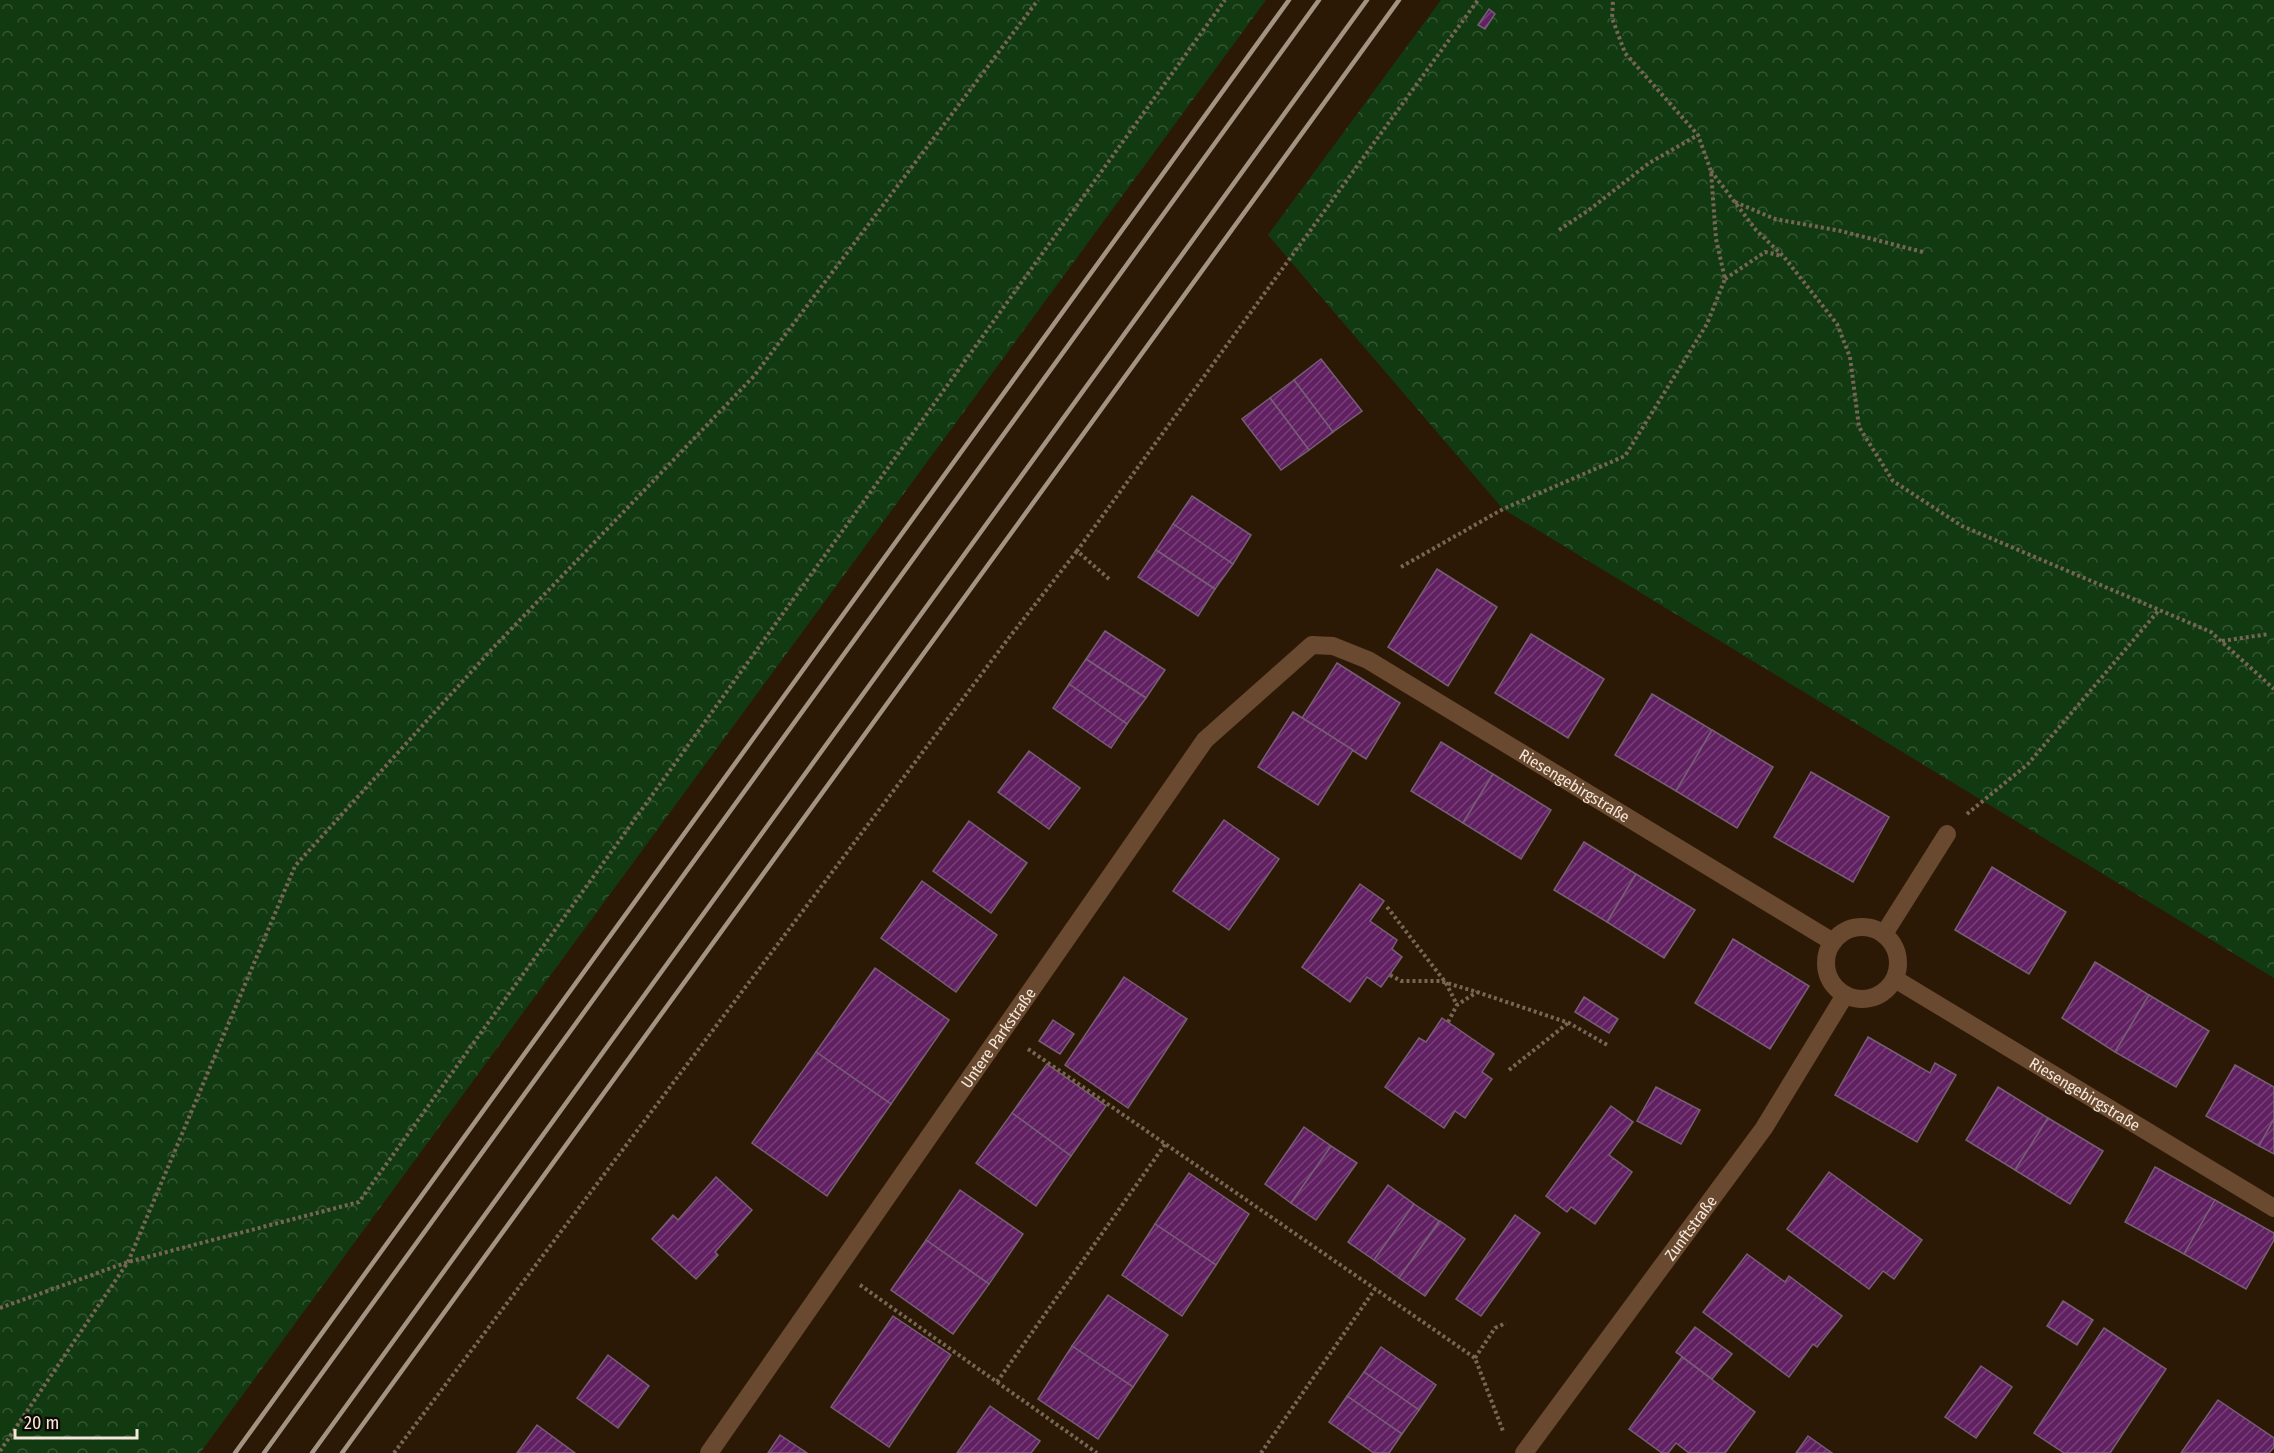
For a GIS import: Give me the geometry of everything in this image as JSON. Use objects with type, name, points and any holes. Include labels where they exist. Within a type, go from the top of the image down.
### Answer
[{"type":"street","name":"Riesengebirgstraße","points":[[1312,645],[1334,646],[1368,660],[1833,942]]},
{"type":"street","name":"Untere Parkstraße","points":[[710,1453],[1205,740],[1312,645]]},
{"type":"street","points":[[1884,934],[1947,834]]},
{"type":"street","points":[[1866,926],[1884,934],[1893,943],[1898,954],[1899,967],[1895,979],[1882,993],[1874,997],[1855,998],[1845,995],[1837,989],[1827,971],[1828,951],[1833,942],[1840,934],[1857,927],[1866,926]]},
{"type":"street","name":"Riesengebirgstraße","points":[[1895,979],[2274,1209]]},
{"type":"street","name":"Zunftstraße","points":[[1524,1453],[1764,1128],[1845,995]]},
{"type":"path","points":[[0,1451],[128,1262],[295,866],[492,649],[754,376],[1038,0]]},
{"type":"path","points":[[0,1308],[128,1262],[359,1202],[1225,0]]},
{"type":"path","points":[[394,1453],[1008,639],[1077,551],[1478,0]]},
{"type":"path","points":[[1613,0],[1612,18],[1625,53],[1698,135],[1711,171],[1716,239],[1725,279]]},
{"type":"path","points":[[1559,230],[1649,163],[1698,135]]},
{"type":"path","points":[[1711,171],[1756,230],[1784,256],[1837,324],[1850,357],[1859,428],[1893,481],[1962,526],[2211,632],[2274,689]]},
{"type":"path","points":[[1735,202],[1775,219],[1841,231],[1923,252]]},
{"type":"path","points":[[1401,567],[1503,509],[1625,456],[1707,324],[1725,279],[1765,252],[1784,256]]},
{"type":"path","points":[[1077,551],[1108,579]]},
{"type":"path","points":[[1947,834],[2028,764],[2159,610]]},
{"type":"path","points":[[2221,641],[2269,634]]},
{"type":"path","points":[[1387,907],[1446,983],[1457,1005]]},
{"type":"path","points":[[1390,975],[1401,981],[1446,983],[1477,992],[1569,1023],[1609,1046]]},
{"type":"path","points":[[1448,1022],[1457,1005],[1477,992]]},
{"type":"path","points":[[1509,1070],[1569,1023]]},
{"type":"path","points":[[1026,1047],[1475,1358],[1505,1435]]},
{"type":"path","points":[[997,1382],[1166,1143]]},
{"type":"path","points":[[852,1280],[1097,1453]]},
{"type":"path","points":[[1261,1453],[1375,1289]]},
{"type":"path","points":[[1475,1358],[1495,1328],[1506,1323]]},
{"type":"green space","points":[[0,0],[1266,0],[200,1453],[0,1453]]},
{"type":"green space","points":[[1441,0],[2274,0],[2274,978],[1503,509],[1268,235]]},
{"type":"building","points":[[1489,9],[1495,14],[1485,29],[1478,25]]},
{"type":"building","points":[[1321,359],[1362,411],[1333,432],[1294,380]]},
{"type":"building","points":[[1294,380],[1333,432],[1309,450],[1270,398]]},
{"type":"building","points":[[1270,398],[1309,450],[1281,470],[1242,419]]},
{"type":"building","points":[[1192,496],[1251,535],[1233,564],[1173,524]]},
{"type":"building","points":[[1173,524],[1233,564],[1215,589],[1156,550]]},
{"type":"building","points":[[1156,550],[1215,589],[1198,616],[1138,577]]},
{"type":"building","points":[[1437,569],[1497,607],[1448,686],[1388,647]]},
{"type":"building","points":[[1105,631],[1165,670],[1146,698],[1086,659]]},
{"type":"building","points":[[1531,634],[1604,679],[1568,738],[1495,693]]},
{"type":"building","points":[[1086,659],[1146,698],[1127,724],[1069,684]]},
{"type":"building","points":[[1337,663],[1400,703],[1366,759],[1302,718]]},
{"type":"building","points":[[1069,684],[1127,724],[1111,748],[1053,708]]},
{"type":"building","points":[[1652,694],[1712,730],[1676,791],[1615,755]]},
{"type":"building","points":[[1293,712],[1353,750],[1318,805],[1258,767]]},
{"type":"building","points":[[1712,730],[1773,767],[1737,828],[1676,791]]},
{"type":"building","points":[[1441,742],[1493,774],[1463,823],[1411,791]]},
{"type":"building","points":[[1029,751],[1080,788],[1049,829],[998,792]]},
{"type":"building","points":[[1811,772],[1889,817],[1853,882],[1774,837]]},
{"type":"building","points":[[1493,774],[1551,810],[1521,859],[1463,823]]},
{"type":"building","points":[[1224,820],[1279,859],[1229,930],[1173,891]]},
{"type":"building","points":[[969,821],[1027,863],[991,913],[933,871]]},
{"type":"building","points":[[1584,842],[1636,874],[1607,922],[1554,890]]},
{"type":"building","points":[[1992,867],[2066,912],[2029,974],[1955,930]]},
{"type":"building","points":[[1636,874],[1695,910],[1664,958],[1607,922]]},
{"type":"building","points":[[922,881],[997,935],[956,992],[881,938]]},
{"type":"building","points":[[1360,884],[1384,901],[1370,921],[1397,940],[1392,949],[1402,957],[1381,987],[1367,977],[1350,1002],[1302,967]]},
{"type":"building","points":[[1733,939],[1809,986],[1770,1049],[1695,1003]]},
{"type":"building","points":[[2095,962],[2149,995],[2115,1052],[2062,1018]]},
{"type":"building","points":[[875,968],[949,1020],[891,1104],[816,1052]]},
{"type":"building","points":[[1124,977],[1187,1019],[1128,1108],[1065,1065]]},
{"type":"building","points":[[2149,995],[2209,1031],[2176,1087],[2115,1052]]},
{"type":"building","points":[[1584,997],[1618,1019],[1609,1033],[1575,1012]]},
{"type":"building","points":[[1442,1018],[1494,1054],[1482,1072],[1492,1079],[1465,1118],[1455,1111],[1444,1128],[1385,1087],[1419,1038],[1426,1042]]},
{"type":"building","points":[[1053,1020],[1074,1034],[1060,1054],[1039,1041]]},
{"type":"building","points":[[1868,1037],[1930,1073],[1935,1063],[1956,1075],[1917,1142],[1835,1095]]},
{"type":"building","points":[[816,1052],[891,1104],[827,1196],[752,1143]]},
{"type":"building","points":[[1047,1064],[1106,1106],[1071,1156],[1012,1113]]},
{"type":"building","points":[[2235,1065],[2274,1087],[2274,1119],[2259,1146],[2206,1116]]},
{"type":"building","points":[[1656,1087],[1700,1110],[1681,1144],[1637,1121]]},
{"type":"building","points":[[1998,1087],[2048,1118],[2015,1170],[1966,1140]]},
{"type":"building","points":[[1611,1106],[1633,1122],[1609,1155],[1632,1172],[1595,1224],[1571,1207],[1567,1212],[1546,1196]]},
{"type":"building","points":[[1012,1113],[1071,1156],[1036,1206],[976,1163]]},
{"type":"building","points":[[2048,1118],[2103,1151],[2070,1204],[2015,1170]]},
{"type":"building","points":[[2274,1119],[2274,1154],[2259,1146]]},
{"type":"building","points":[[1304,1127],[1331,1146],[1291,1203],[1265,1184]]},
{"type":"building","points":[[1331,1146],[1357,1163],[1316,1220],[1291,1203]]},
{"type":"building","points":[[2155,1167],[2215,1200],[2184,1254],[2125,1222]]},
{"type":"building","points":[[1829,1172],[1922,1240],[1894,1279],[1883,1271],[1869,1289],[1787,1229]]},
{"type":"building","points":[[1189,1173],[1249,1214],[1216,1265],[1155,1224]]},
{"type":"building","points":[[716,1177],[752,1210],[715,1252],[718,1255],[696,1279],[652,1239],[673,1215],[678,1220]]},
{"type":"building","points":[[1388,1185],[1414,1204],[1374,1260],[1348,1242]]},
{"type":"building","points":[[960,1190],[1023,1234],[989,1284],[926,1240]]},
{"type":"building","points":[[2215,1200],[2274,1233],[2274,1240],[2246,1289],[2184,1254]]},
{"type":"building","points":[[1414,1204],[1439,1221],[1399,1278],[1374,1260]]},
{"type":"building","points":[[1515,1215],[1540,1233],[1481,1316],[1456,1299]]},
{"type":"building","points":[[1440,1221],[1465,1239],[1425,1296],[1399,1278]]},
{"type":"building","points":[[1155,1224],[1216,1265],[1182,1316],[1122,1275]]},
{"type":"building","points":[[926,1240],[989,1284],[953,1334],[891,1290]]},
{"type":"building","points":[[1747,1254],[1785,1282],[1789,1276],[1842,1316],[1817,1347],[1813,1344],[1789,1377],[1703,1312]]},
{"type":"building","points":[[1108,1295],[1168,1335],[1133,1387],[1072,1346]]},
{"type":"building","points":[[2063,1301],[2093,1320],[2077,1345],[2047,1326]]},
{"type":"building","points":[[893,1316],[951,1355],[889,1447],[831,1407]]},
{"type":"building","points":[[1695,1327],[1732,1354],[1712,1379],[1676,1352]]},
{"type":"building","points":[[2104,1328],[2166,1369],[2110,1453],[2064,1453],[2034,1433]]},
{"type":"building","points":[[1072,1346],[1133,1387],[1098,1439],[1038,1399]]},
{"type":"building","points":[[1381,1347],[1436,1385],[1419,1410],[1364,1372]]},
{"type":"building","points":[[608,1355],[649,1386],[618,1428],[577,1398]]},
{"type":"building","points":[[1682,1357],[1755,1412],[1725,1453],[1689,1453],[1676,1443],[1668,1453],[1662,1453],[1629,1429]]},
{"type":"building","points":[[1981,1366],[2012,1387],[1976,1438],[1945,1417]]},
{"type":"building","points":[[1364,1372],[1419,1410],[1402,1434],[1347,1396]]},
{"type":"building","points":[[1347,1396],[1402,1434],[1389,1453],[1374,1453],[1329,1422]]},
{"type":"building","points":[[2218,1400],[2274,1438],[2274,1447],[2269,1453],[2181,1453]]},
{"type":"building","points":[[990,1406],[1040,1441],[1031,1453],[957,1453]]},
{"type":"building","points":[[537,1425],[575,1453],[517,1453]]},
{"type":"building","points":[[780,1435],[807,1453],[768,1453]]},
{"type":"building","points":[[1808,1436],[1832,1453],[1796,1453]]},
{"type":"railway","points":[[235,1453],[1289,0]]},
{"type":"railway","points":[[264,1453],[1319,0]]},
{"type":"railway","points":[[312,1453],[1367,0]]},
{"type":"railway","points":[[342,1453],[1399,0]]}]
